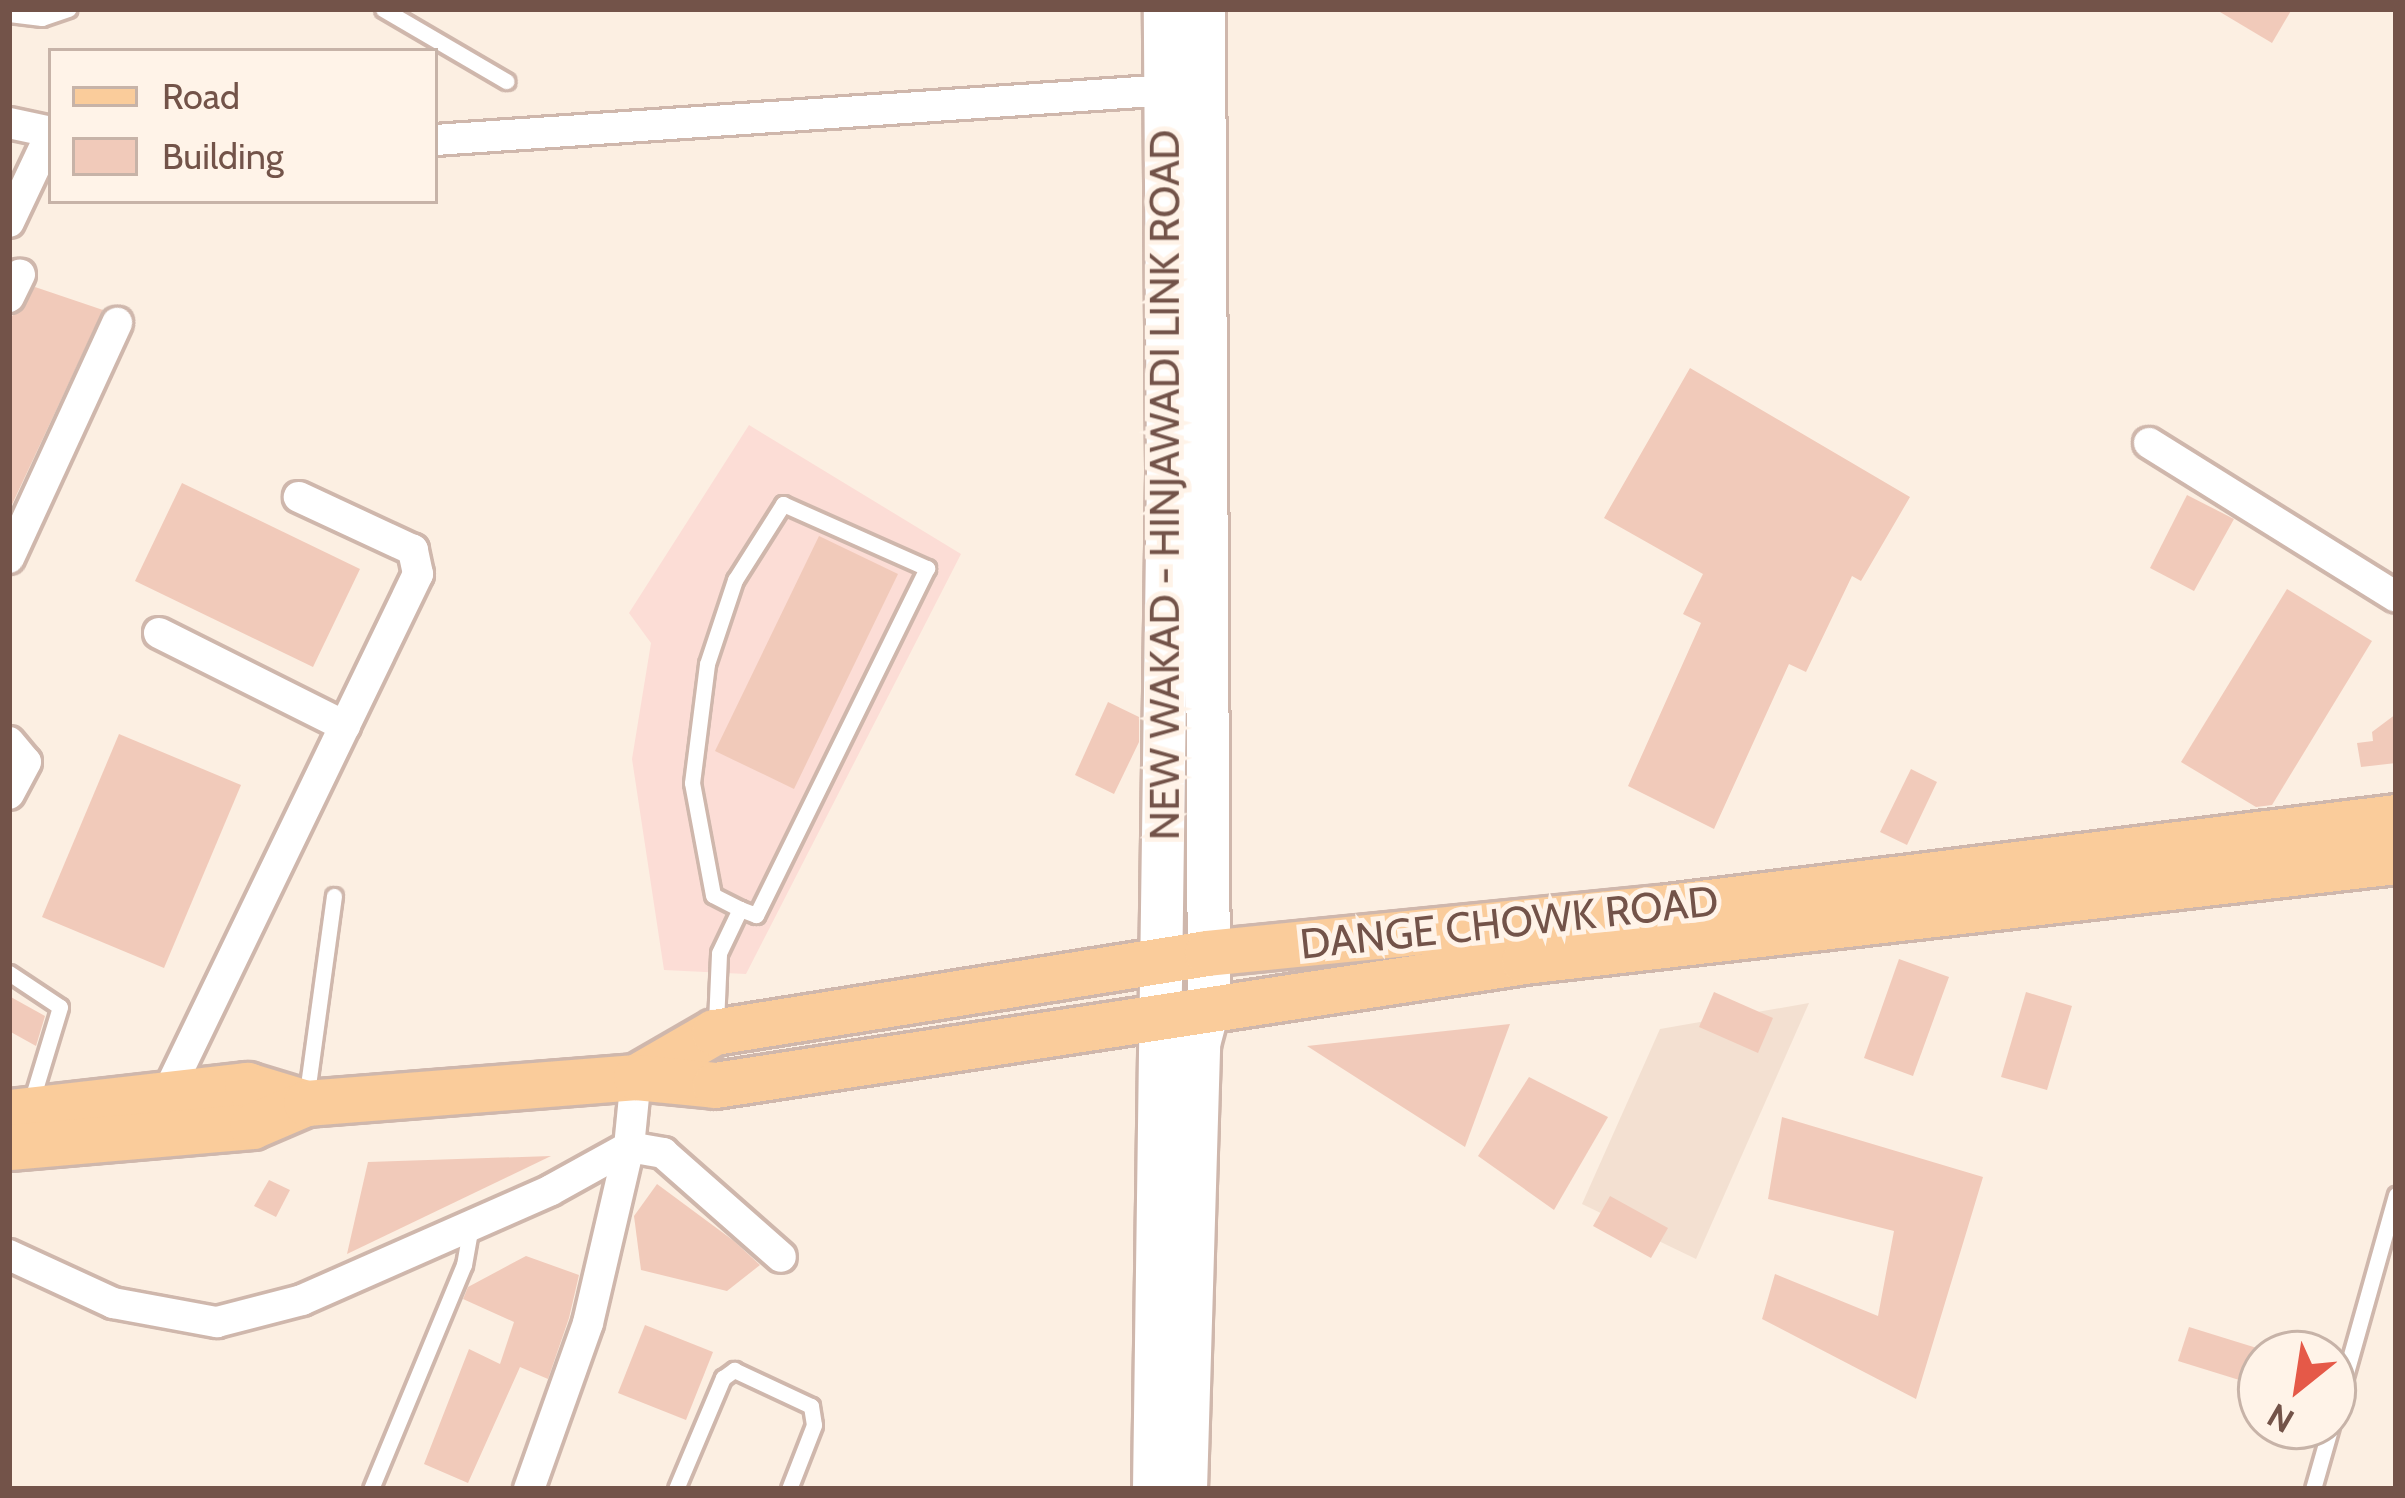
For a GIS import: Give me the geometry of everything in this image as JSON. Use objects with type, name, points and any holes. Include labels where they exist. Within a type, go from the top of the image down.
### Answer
[{"type":"main road","name":"NEW WAKAD - HINJAWADI LINK ROAD","points":[[1165,9],[1185,89]]},
{"type":"main road","name":"NEW WAKAD - HINJAWADI LINK ROAD","points":[[1186,1489],[1199,1044],[1209,1007],[1187,469],[1185,89],[1204,9]]},
{"type":"main road","name":"NEW WAKAD - HINJAWADI LINK ROAD","points":[[1154,1489],[1161,962],[1187,469]]},
{"type":"main road","name":"DANGE CHOWK ROAD","points":[[16,1123],[252,1126],[306,1102],[637,1077],[715,1085],[1997,886],[2396,817]]},
{"type":"main road","name":"DANGE CHOWK ROAD","points":[[637,1077],[714,1032],[1207,953],[1997,886],[2396,861]]},
{"type":"main road","name":"DANGE CHOWK ROAD","points":[[16,1123],[248,1085],[306,1102]]},
{"type":"street","points":[[438,140],[1185,89]]},
{"type":"street","points":[[9,123],[48,132]]},
{"type":"street","points":[[9,222],[48,139]]},
{"type":"street","points":[[9,558],[21,502],[117,323]]},
{"type":"street","points":[[2149,443],[2396,597]]},
{"type":"street","points":[[166,1098],[345,726],[418,558],[299,497]]},
{"type":"street","points":[[159,633],[345,726]]},
{"type":"street","points":[[9,742],[26,762],[9,794]]},
{"type":"street","points":[[529,1489],[571,1385],[629,1147],[637,1077]]},
{"type":"street","points":[[9,1255],[112,1304],[217,1322],[302,1300],[471,1227],[629,1147],[663,1153],[782,1257]]},
{"type":"lane","points":[[9,14],[42,18],[68,9]]},
{"type":"lane","points":[[383,9],[506,81]]},
{"type":"lane","points":[[783,504],[927,568],[756,915],[740,908],[713,895],[692,783],[707,664],[735,580],[783,504]]},
{"type":"lane","points":[[306,1102],[334,896]]},
{"type":"lane","points":[[714,1032],[719,953],[740,908]]},
{"type":"lane","points":[[9,973],[60,1007],[16,1123]]},
{"type":"lane","points":[[2357,1334],[2396,1196]]},
{"type":"lane","points":[[371,1489],[464,1265],[471,1227]]},
{"type":"lane","points":[[676,1489],[723,1378],[734,1370],[811,1406],[814,1425],[789,1489]]},
{"type":"lane","points":[[2313,1489],[2324,1450]]},
{"type":"shaded area","points":[[749,425],[961,554],[746,974],[664,970],[632,759],[651,643],[629,613]]},
{"type":"shaded area","points":[[1809,1003],[1696,1259],[1582,1204],[1660,1029]]},
{"type":"building","points":[[2215,9],[2292,9],[2272,43]]},
{"type":"building","points":[[35,287],[103,310],[9,511],[9,320]]},
{"type":"building","points":[[1690,368],[1910,497],[1861,581],[1852,576],[1806,672],[1789,664],[1714,829],[1628,786],[1701,623],[1683,614],[1703,574],[1604,518]]},
{"type":"building","points":[[182,483],[360,569],[313,667],[135,581]]},
{"type":"building","points":[[2187,495],[2234,519],[2194,591],[2150,568]]},
{"type":"building","points":[[819,536],[898,574],[794,789],[715,751]]},
{"type":"building","points":[[2287,589],[2372,641],[2272,805],[2256,807],[2181,762]]},
{"type":"building","points":[[1108,702],[1139,717],[1139,742],[1114,794],[1075,775]]},
{"type":"building","points":[[2396,714],[2396,763],[2361,767],[2357,743],[2373,741],[2372,732]]},
{"type":"building","points":[[119,734],[241,785],[164,968],[42,917]]},
{"type":"building","points":[[1911,769],[1937,782],[1907,845],[1880,832]]},
{"type":"building","points":[[1899,959],[1949,977],[1913,1076],[1864,1058]]},
{"type":"building","points":[[1714,992],[1773,1018],[1758,1053],[1699,1027]]},
{"type":"building","points":[[2026,992],[2072,1006],[2047,1090],[2001,1077]]},
{"type":"building","points":[[9,996],[45,1016],[36,1046],[9,1031]]},
{"type":"building","points":[[1510,1024],[1465,1147],[1307,1046]]},
{"type":"building","points":[[1529,1077],[1608,1117],[1554,1210],[1478,1156]]},
{"type":"building","points":[[1782,1117],[1983,1177],[1916,1399],[1762,1319],[1775,1274],[1878,1316],[1894,1231],[1768,1199]]},
{"type":"building","points":[[551,1156],[347,1254],[368,1162]]},
{"type":"building","points":[[269,1180],[290,1190],[276,1217],[254,1206]]},
{"type":"building","points":[[657,1184],[760,1265],[727,1291],[641,1270],[634,1216]]},
{"type":"building","points":[[1610,1196],[1668,1228],[1651,1258],[1593,1226]]},
{"type":"building","points":[[526,1256],[579,1275],[569,1318],[548,1379],[520,1367],[468,1483],[424,1464],[469,1349],[500,1364],[514,1322],[463,1299],[468,1287]]},
{"type":"building","points":[[645,1325],[713,1352],[686,1420],[618,1393]]},
{"type":"building","points":[[2189,1327],[2237,1342],[2237,1379],[2178,1361]]}]
